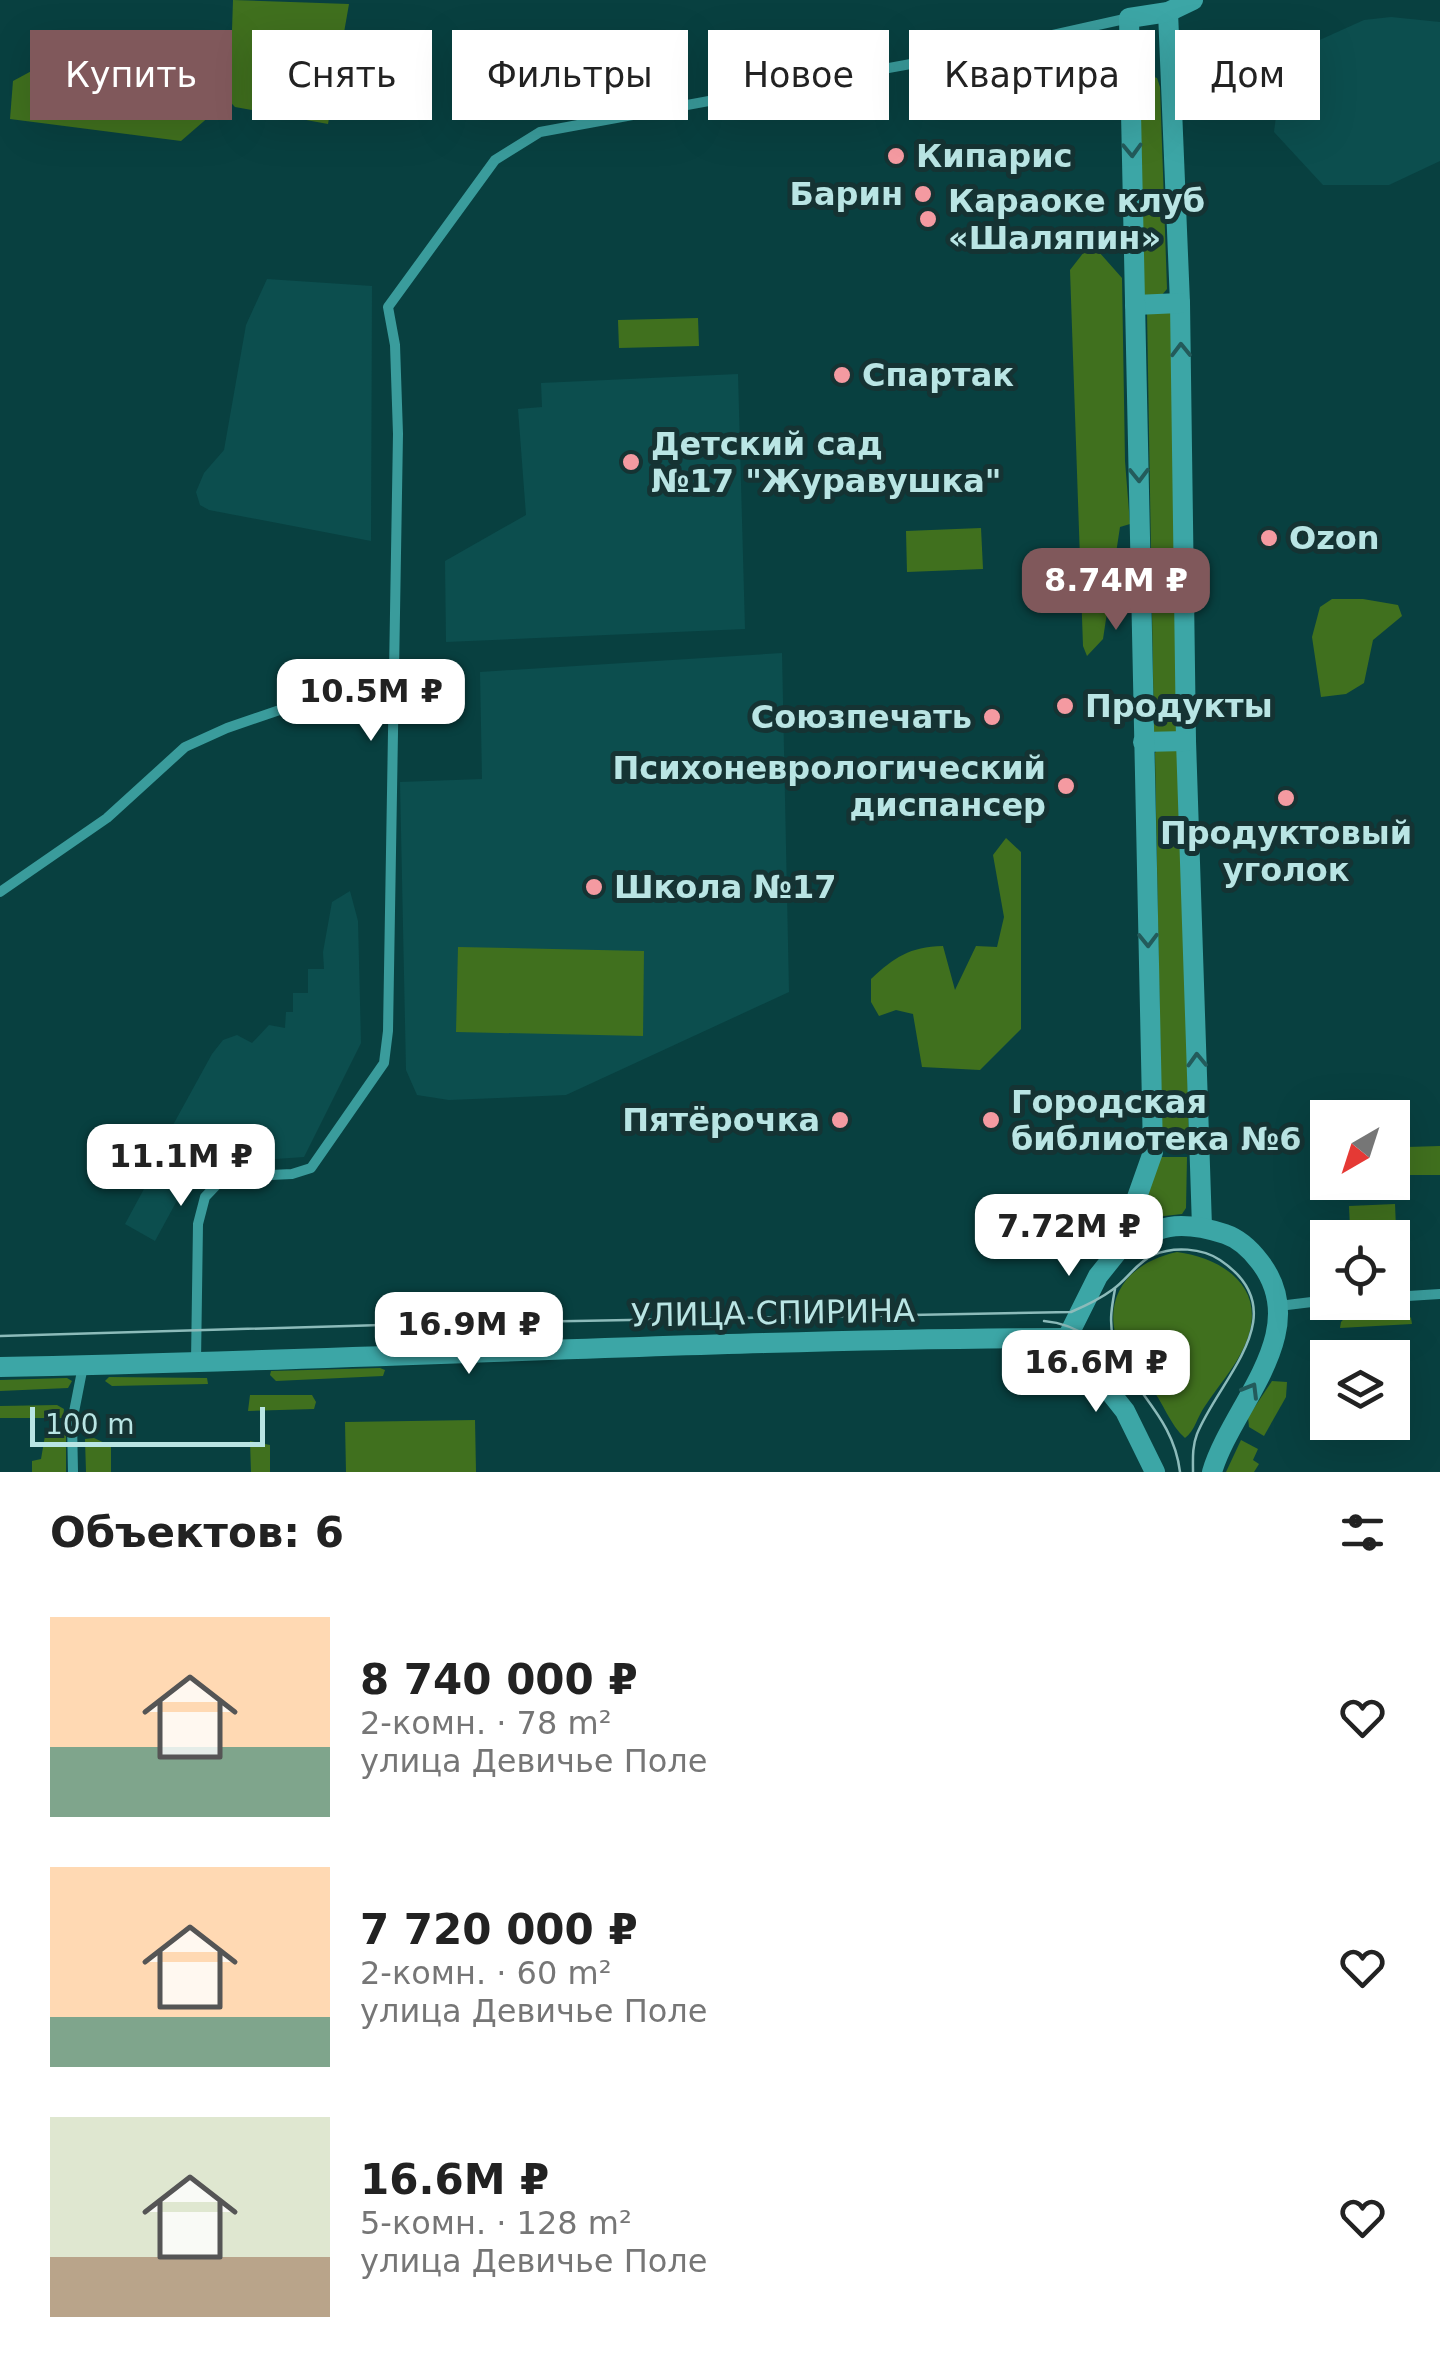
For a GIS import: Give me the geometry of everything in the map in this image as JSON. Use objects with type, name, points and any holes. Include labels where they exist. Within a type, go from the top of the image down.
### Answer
[{"type":"street","points":[[196,1363],[198,1224],[205,1197],[224,1177],[292,1174],[311,1168],[384,1063],[388,1032],[398,434],[395,345],[388,307],[495,160],[540,132],[976,52],[1168,12],[1194,0]]},
{"type":"street","points":[[1168,12],[1180,303],[1186,741],[1202,1227]]},
{"type":"street","points":[[1118,1251],[1153,1152],[1130,18]]},
{"type":"street","points":[[1136,305],[1180,303]]},
{"type":"street","points":[[0,892],[106,818],[185,747],[344,688],[392,677]]},
{"type":"street","points":[[1144,742],[1186,741]]},
{"type":"street","points":[[1155,1472],[1125,1412],[1067,1338],[1098,1276],[1118,1251],[1147,1232],[1174,1224],[1234,1237],[1252,1252],[1276,1287],[1280,1306],[1272,1348],[1225,1436],[1212,1472]]},
{"type":"street","points":[[1410,1296],[1440,1294]]},
{"type":"street","points":[[1280,1306],[1310,1302]]},
{"type":"street","name":"УЛИЦА СПИРИНА","points":[[0,1368],[626,1346],[1067,1338]]},
{"type":"street","points":[[73,1472],[72,1422],[83,1366]]},
{"type":"shaded area","points":[[1391,17],[1440,22],[1440,161],[1389,185],[1323,185],[1274,132],[1276,120],[1320,120],[1320,40],[1364,20]]},
{"type":"shaded area","points":[[267,279],[372,286],[371,541],[209,510],[200,505],[196,492],[204,473],[224,450],[246,325]]},
{"type":"shaded area","name":"Детский сад №17 \"Журавушка\"","points":[[738,374],[745,629],[446,642],[445,561],[526,515],[518,409],[542,407],[541,383]]},
{"type":"shaded area","name":"Школа №17","points":[[782,653],[789,992],[566,1095],[449,1100],[417,1095],[406,1070],[400,782],[482,779],[480,672]]},
{"type":"shaded area","points":[[350,891],[358,921],[361,1043],[304,1157],[234,1162],[217,1171],[192,1173],[155,1241],[125,1224],[212,1054],[223,1040],[237,1035],[252,1043],[269,1025],[285,1028],[286,1012],[293,1012],[293,993],[308,993],[308,969],[324,969],[323,952],[332,902]]},
{"type":"green space","points":[[233,0],[349,4],[344,30],[252,30],[252,110],[232,104]]},
{"type":"green space","points":[[30,72],[30,120],[205,120],[181,141],[10,119],[13,81]]},
{"type":"green space","points":[[1155,77],[1160,87],[1167,289],[1161,296],[1146,296],[1140,291],[1140,120],[1155,120]]},
{"type":"green space","points":[[1091,243],[1122,278],[1130,524],[1120,527],[1103,639],[1087,656],[1083,646],[1070,270]]},
{"type":"green space","points":[[1147,310],[1171,311],[1179,729],[1174,735],[1154,733]]},
{"type":"green space","points":[[698,318],[699,346],[619,348],[618,320]]},
{"type":"green space","points":[[981,528],[983,569],[907,572],[906,531]]},
{"type":"green space","points":[[1332,599],[1398,605],[1402,616],[1373,640],[1364,683],[1346,694],[1321,697],[1312,637],[1320,607]]},
{"type":"green space","points":[[1159,746],[1174,746],[1181,756],[1189,1140],[1162,1141],[1155,753]]},
{"type":"green space","points":[[1006,838],[1021,852],[1021,1029],[980,1070],[922,1067],[913,1014],[896,1010],[879,1016],[871,1002],[871,979],[903,955],[943,946],[955,990],[976,946],[997,947],[1004,917],[993,855]]},
{"type":"green space","points":[[458,947],[644,951],[643,1036],[456,1032]]},
{"type":"green space","points":[[1440,1146],[1440,1175],[1410,1175],[1410,1147]]},
{"type":"green space","points":[[1160,1157],[1187,1157],[1186,1208],[1182,1214],[1138,1219]]},
{"type":"green space","points":[[1395,1204],[1396,1220],[1350,1220],[1349,1206]]},
{"type":"green space","points":[[1177,1252],[1213,1262],[1227,1271],[1248,1295],[1252,1310],[1251,1327],[1240,1355],[1185,1438],[1150,1386],[1127,1361],[1113,1320],[1120,1289],[1129,1277],[1142,1266]]},
{"type":"green space","points":[[1410,1317],[1412,1324],[1340,1328],[1341,1322]]},
{"type":"green space","points":[[385,1370],[383,1376],[276,1381],[270,1375],[271,1371]]},
{"type":"green space","points":[[109,1377],[207,1378],[208,1384],[112,1386],[105,1381]]},
{"type":"green space","points":[[0,1380],[72,1381],[68,1388],[0,1391]]},
{"type":"green space","points":[[1272,1381],[1287,1382],[1286,1397],[1264,1436],[1249,1427],[1248,1417]]},
{"type":"green space","points":[[250,1395],[312,1395],[316,1402],[314,1409],[248,1411]]},
{"type":"green space","points":[[57,1405],[64,1409],[63,1418],[0,1418],[0,1406]]},
{"type":"green space","points":[[475,1420],[476,1472],[346,1472],[345,1422]]},
{"type":"green space","points":[[46,1430],[66,1431],[66,1472],[32,1472],[32,1461],[41,1459]]},
{"type":"green space","points":[[94,1438],[111,1446],[111,1472],[86,1472],[85,1439]]},
{"type":"green space","points":[[1241,1440],[1258,1449],[1253,1460],[1259,1464],[1254,1472],[1226,1472]]},
{"type":"green space","points":[[250,1441],[270,1445],[270,1472],[251,1472]]},
{"type":"tram line","points":[[0,1336],[1071,1312],[1107,1293],[1153,1255],[1188,1250],[1220,1260],[1242,1280],[1253,1301],[1253,1323],[1246,1345],[1197,1434],[1193,1472]]},
{"type":"tram line","points":[[1115,1289],[1111,1325],[1119,1355],[1168,1433],[1180,1472]]},
{"type":"tram line","points":[[1044,1321],[1082,1333],[1103,1347],[1131,1375]]},
{"type":"place","name":"Кипарис","points":[[896,156]]},
{"type":"place","name":"Барин","points":[[923,194]]},
{"type":"place","name":"Караоке клуб «Шаляпин»","points":[[928,219]]},
{"type":"place","name":"Спартак","points":[[842,375]]},
{"type":"place","name":"Детский сад №17 \"Журавушка\"","points":[[631,462]]},
{"type":"place","name":"Ozon","points":[[1269,538]]},
{"type":"place","name":"Продукты","points":[[1065,706]]},
{"type":"place","name":"Союзпечать","points":[[992,717]]},
{"type":"place","name":"Психоневрологический диспансер","points":[[1066,786]]},
{"type":"place","name":"Продуктовый уголок","points":[[1286,798]]},
{"type":"place","name":"Школа №17","points":[[594,887]]},
{"type":"place","name":"Пятёрочка","points":[[840,1120]]},
{"type":"place","name":"Городская библиотека №6","points":[[991,1120]]}]
